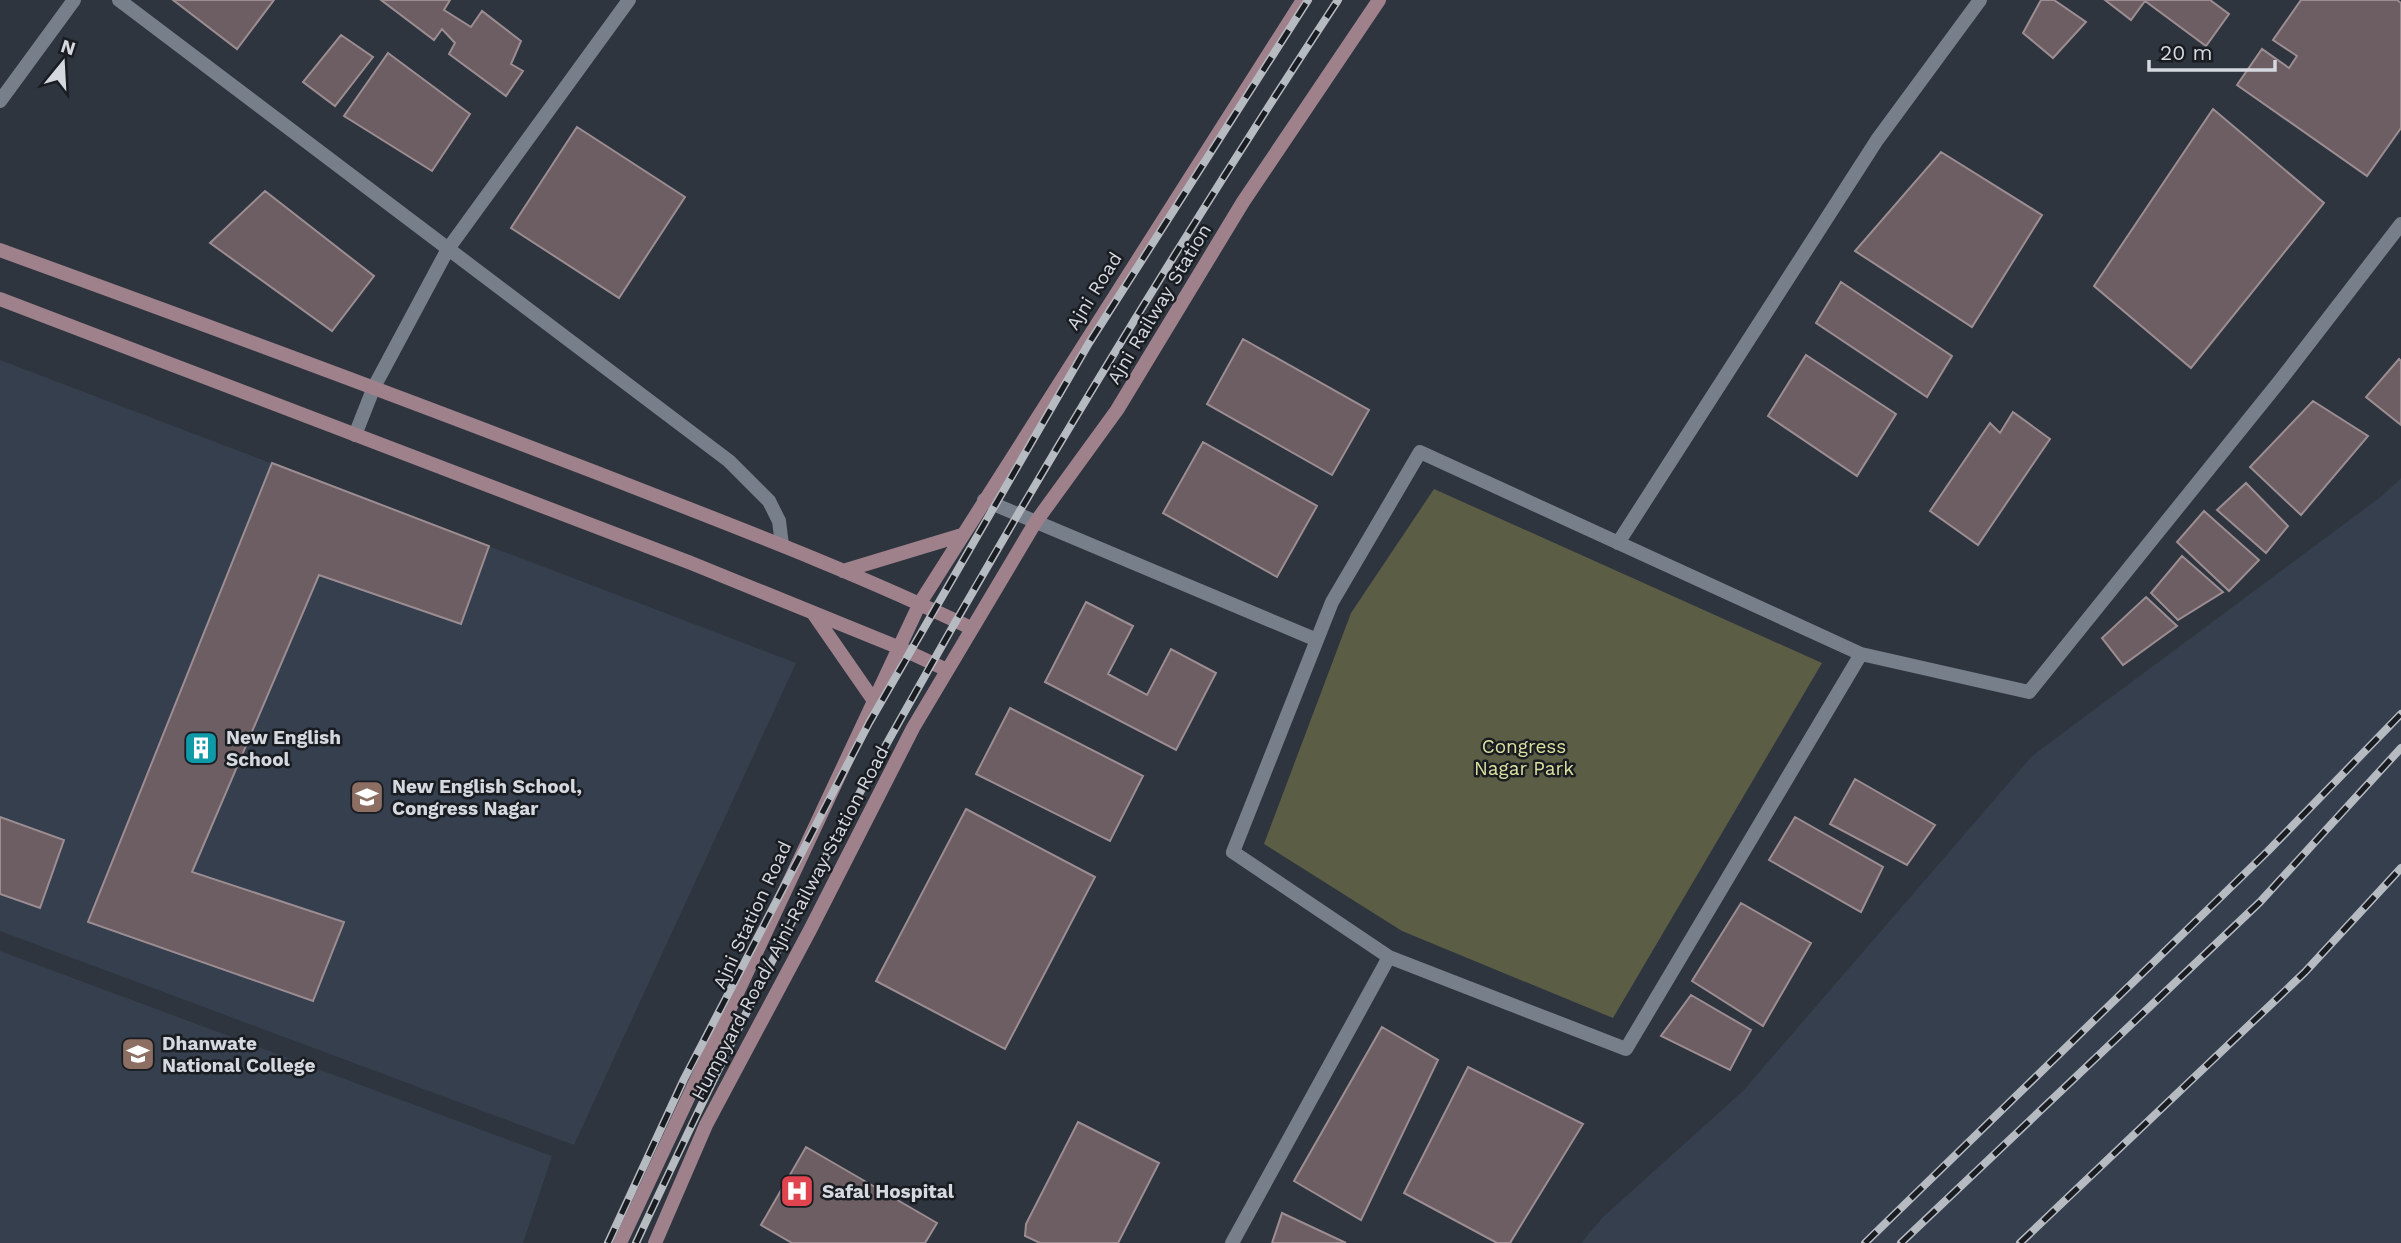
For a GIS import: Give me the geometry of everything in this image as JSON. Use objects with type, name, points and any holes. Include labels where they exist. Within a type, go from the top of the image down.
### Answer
[{"type":"main road","name":"Ajni Road","points":[[920,603],[1303,0]]},
{"type":"main road","name":"Ajni Railway Station","points":[[971,628],[1035,523],[1117,410],[1243,202],[1380,0]]},
{"type":"main road","points":[[0,250],[374,387],[782,545],[920,603],[971,628]]},
{"type":"main road","points":[[0,299],[678,558],[900,648],[947,670]]},
{"type":"main road","points":[[843,570],[962,535]]},
{"type":"main road","name":"Ajni Station Road","points":[[620,1243],[920,603]]},
{"type":"main road","points":[[812,612],[874,701]]},
{"type":"main road","name":"Humpyard Road/ Ajni Railway Station Road","points":[[655,1243],[706,1125],[913,728],[971,628]]},
{"type":"street","points":[[0,101],[74,0]]},
{"type":"street","points":[[119,0],[729,461],[769,501],[779,521],[782,545]]},
{"type":"street","points":[[355,435],[374,387],[448,249],[629,0]]},
{"type":"street","points":[[1618,543],[1877,140],[1980,0]]},
{"type":"street","points":[[1861,654],[1626,1049],[1390,957],[1233,852],[1332,602],[1420,452],[1861,654],[2029,691],[2279,382],[2401,225]]},
{"type":"street","points":[[984,500],[1317,640]]},
{"type":"street","points":[[1232,1243],[1390,957]]},
{"type":"shaded area","name":"New English School, Congress Nagar","points":[[0,360],[796,663],[574,1145],[0,931]]},
{"type":"shaded area","points":[[2401,478],[2401,1243],[1581,1243],[1603,1217],[1743,1091],[2032,756],[2382,496]]},
{"type":"shaded area","name":"Dhanwate National College","points":[[0,951],[552,1156],[523,1243],[0,1243]]},
{"type":"green space","name":"Congress Nagar Park","points":[[1434,489],[1822,663],[1613,1018],[1402,931],[1264,844],[1351,613]]},
{"type":"building","points":[[173,0],[274,0],[237,49]]},
{"type":"building","points":[[381,0],[450,0],[444,10],[471,27],[482,11],[521,41],[511,64],[523,71],[506,96],[449,54],[455,43],[442,29],[434,40]]},
{"type":"building","points":[[2041,0],[2054,0],[2086,22],[2053,58],[2023,33]]},
{"type":"building","points":[[2105,0],[2210,0],[2229,14],[2206,46],[2145,1],[2131,20]]},
{"type":"building","points":[[2301,0],[2397,0],[2401,3],[2401,128],[2367,176],[2237,85],[2262,49],[2289,68],[2297,56],[2273,40]]},
{"type":"building","points":[[341,35],[373,57],[335,106],[303,82]]},
{"type":"building","points":[[388,53],[470,114],[432,171],[344,116]]},
{"type":"building","points":[[2213,109],[2324,203],[2191,368],[2094,286]]},
{"type":"building","points":[[577,127],[685,197],[619,298],[511,228]]},
{"type":"building","points":[[1941,152],[2042,215],[1972,327],[1855,251]]},
{"type":"building","points":[[265,191],[374,276],[332,331],[210,243]]},
{"type":"building","points":[[1841,282],[1952,356],[1927,397],[1816,323]]},
{"type":"building","points":[[1243,339],[1369,410],[1332,475],[1207,404]]},
{"type":"building","points":[[1806,355],[1896,414],[1857,476],[1768,416]]},
{"type":"building","points":[[2399,359],[2401,361],[2401,425],[2366,397]]},
{"type":"building","points":[[2313,401],[2368,436],[2301,515],[2250,467]]},
{"type":"building","points":[[2013,412],[2050,439],[1978,545],[1930,511],[1990,423],[2000,433]]},
{"type":"building","points":[[1203,442],[1317,506],[1277,577],[1163,513]]},
{"type":"building","name":"New English School","points":[[272,463],[489,546],[461,624],[319,575],[192,872],[344,922],[313,1001],[88,922]]},
{"type":"building","points":[[2246,483],[2288,526],[2266,553],[2217,510]]},
{"type":"building","points":[[2204,511],[2259,560],[2229,591],[2177,542]]},
{"type":"building","points":[[2182,556],[2223,592],[2178,620],[2151,593]]},
{"type":"building","points":[[2146,597],[2177,626],[2123,665],[2102,638]]},
{"type":"building","points":[[1086,602],[1133,626],[1108,674],[1147,695],[1171,649],[1216,673],[1176,750],[1045,682]]},
{"type":"building","points":[[1010,708],[1143,776],[1110,841],[976,774]]},
{"type":"building","points":[[1855,779],[1935,825],[1907,865],[1830,824]]},
{"type":"building","points":[[966,809],[1095,877],[1005,1049],[876,981]]},
{"type":"building","points":[[0,817],[64,840],[40,908],[0,894]]},
{"type":"building","points":[[1795,817],[1883,867],[1861,912],[1769,860]]},
{"type":"building","points":[[1741,903],[1811,943],[1763,1026],[1692,981]]},
{"type":"building","points":[[1691,995],[1751,1030],[1730,1070],[1661,1036]]},
{"type":"building","points":[[1382,1027],[1438,1060],[1361,1220],[1294,1181]]},
{"type":"building","points":[[1468,1067],[1583,1124],[1510,1243],[1497,1243],[1404,1193]]},
{"type":"building","points":[[1078,1122],[1159,1163],[1118,1243],[1040,1243],[1025,1236],[1026,1224]]},
{"type":"building","name":"Safal Hospital","points":[[806,1147],[937,1223],[925,1243],[792,1243],[761,1225]]},
{"type":"building","points":[[1282,1213],[1346,1243],[1272,1243]]},
{"type":"railway","points":[[608,1243],[684,1079],[869,723],[1089,343],[1308,0]]},
{"type":"railway","points":[[636,1243],[791,924],[944,642],[1108,364],[1221,181],[1338,0]]},
{"type":"railway","points":[[1865,1243],[2268,851],[2401,714]]},
{"type":"railway","points":[[1901,1243],[2260,902],[2401,748]]},
{"type":"railway","points":[[2020,1243],[2305,972],[2401,868]]},
{"type":"place","name":"New English School","points":[[201,748]]},
{"type":"place","name":"New English School, Congress Nagar","points":[[367,797]]},
{"type":"place","name":"Dhanwate National College","points":[[138,1054]]},
{"type":"place","name":"Safal Hospital","points":[[797,1191]]}]
